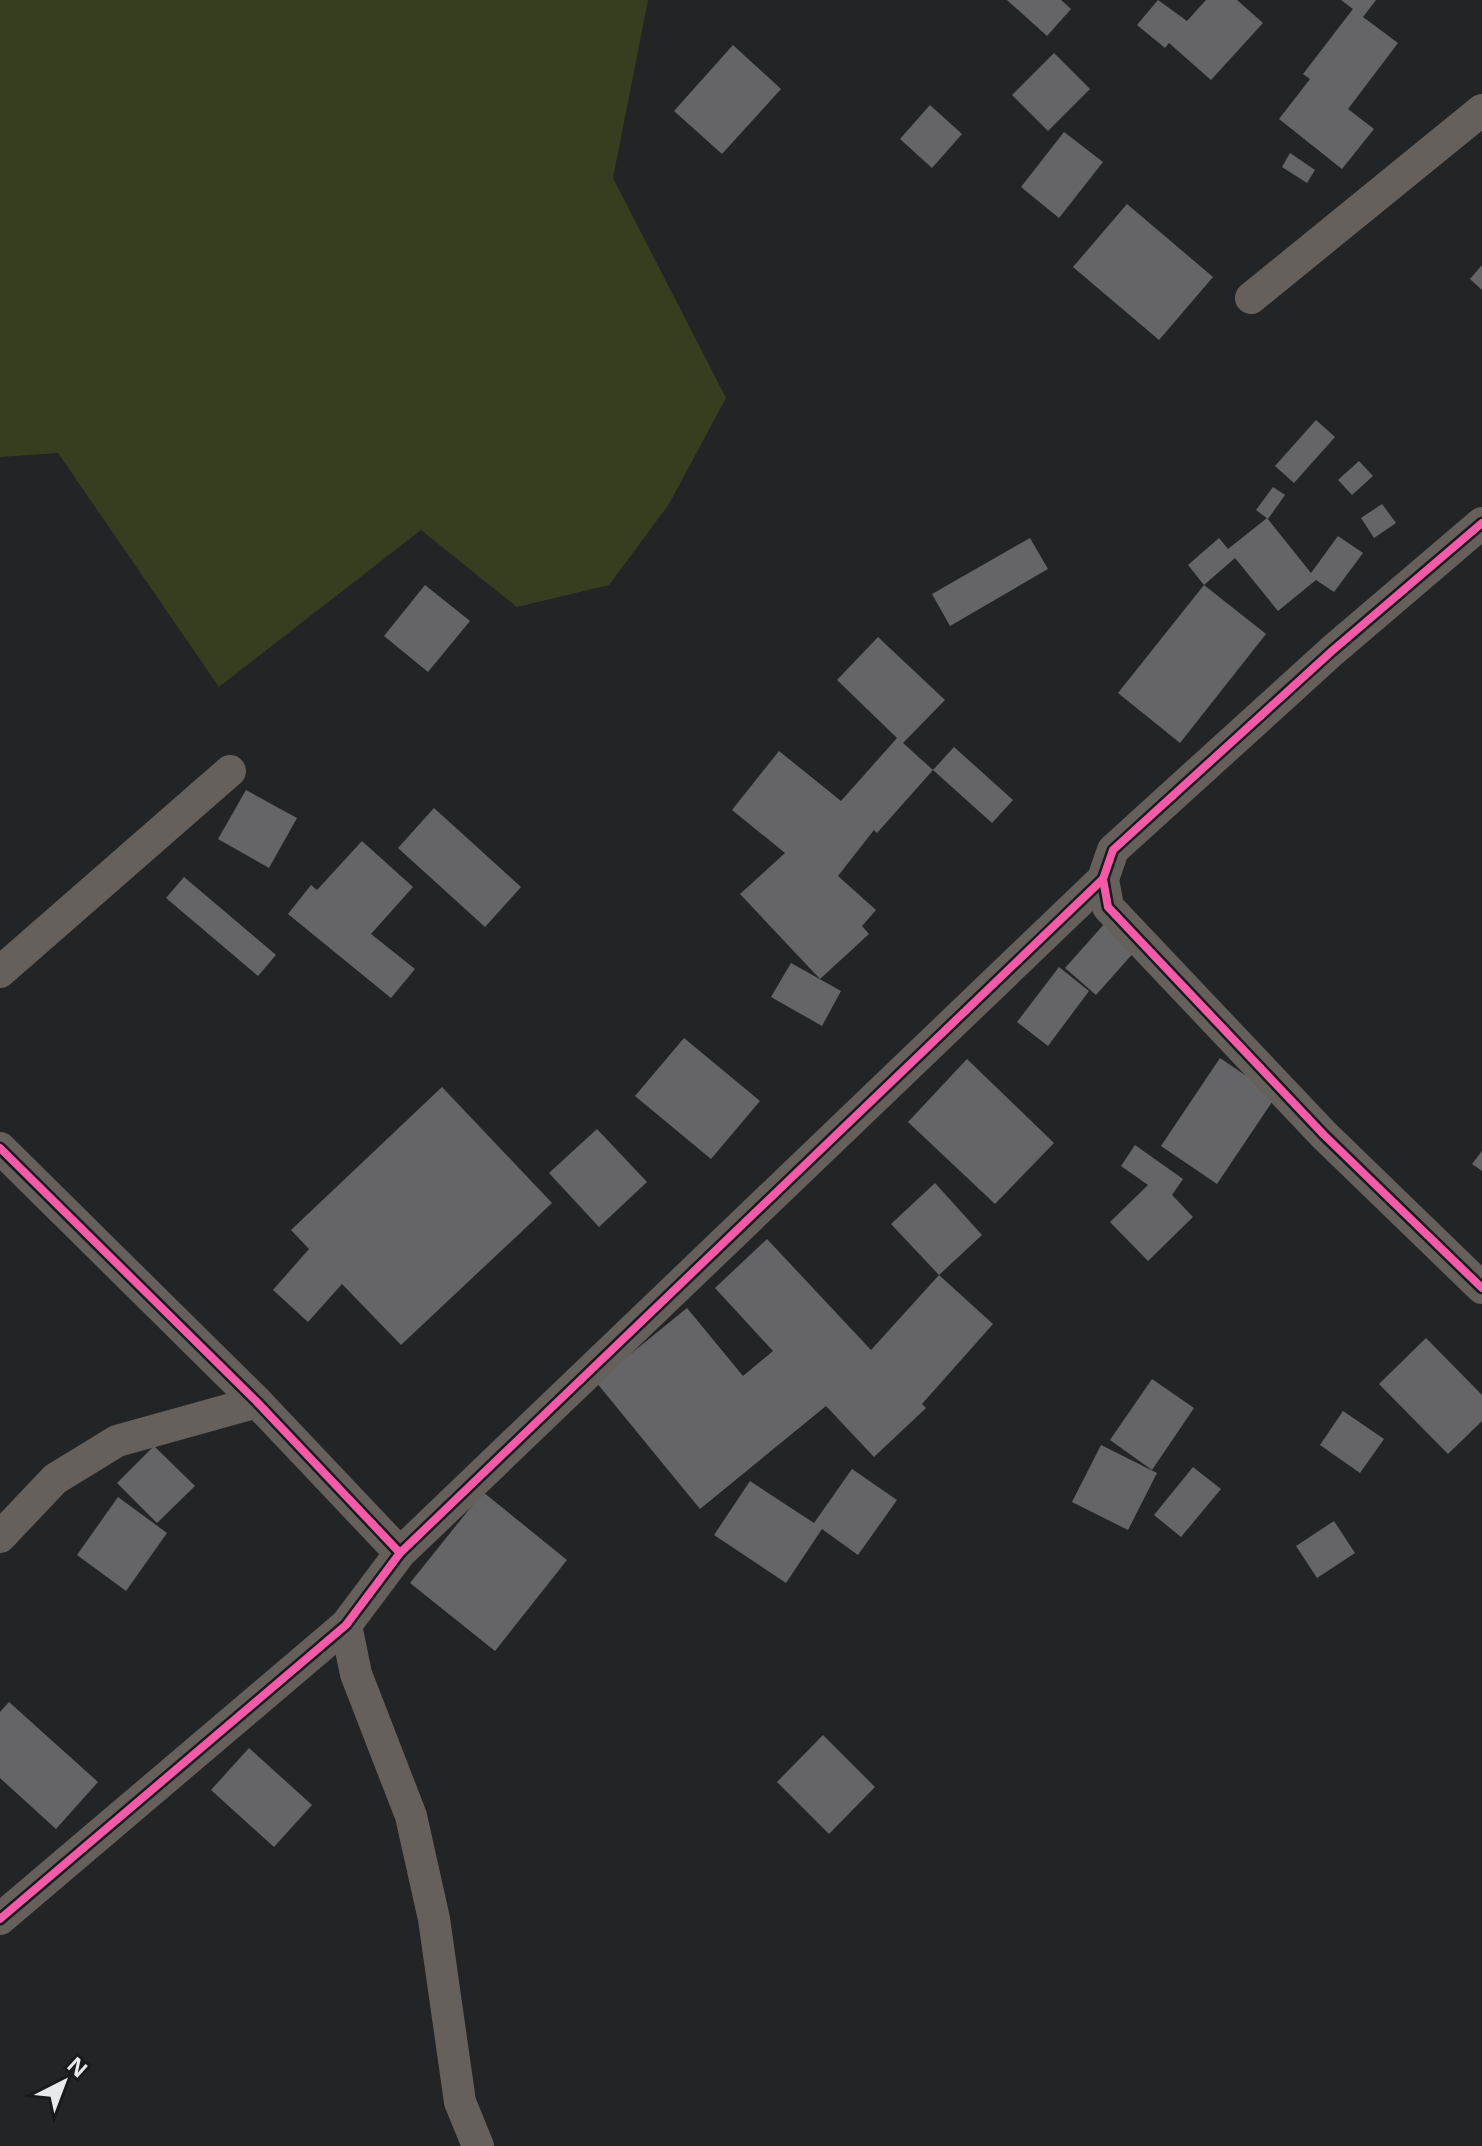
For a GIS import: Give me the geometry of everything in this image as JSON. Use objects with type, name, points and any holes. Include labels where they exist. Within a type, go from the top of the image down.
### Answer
[{"type":"street","points":[[1251,298],[1482,110]]},
{"type":"street","points":[[0,1919],[346,1625],[400,1553],[1103,879],[1113,850],[1332,651],[1482,523]]},
{"type":"street","points":[[0,972],[230,771]]},
{"type":"street","points":[[1103,879],[1108,907],[1324,1135],[1482,1288]]},
{"type":"street","points":[[0,1148],[257,1402],[400,1553]]},
{"type":"street","points":[[0,1537],[55,1479],[117,1441],[257,1402]]},
{"type":"street","points":[[346,1625],[356,1674],[411,1816],[434,1919],[460,2102],[478,2146]]},
{"type":"green space","points":[[0,0],[648,0],[613,178],[726,398],[669,504],[609,585],[517,607],[421,530],[219,687],[58,453],[0,457]]},
{"type":"building","points":[[1007,0],[1061,0],[1071,9],[1047,36]]},
{"type":"building","points":[[1158,0],[1187,21],[1206,0],[1237,0],[1263,23],[1211,80],[1169,43],[1165,48],[1137,25]]},
{"type":"building","points":[[1341,0],[1376,0],[1363,17],[1398,43],[1348,109],[1374,129],[1342,169],[1279,119],[1310,79],[1303,74],[1353,9]]},
{"type":"building","points":[[733,45],[781,89],[722,154],[674,111]]},
{"type":"building","points":[[1054,53],[1090,89],[1048,131],[1012,95]]},
{"type":"building","points":[[930,105],[962,134],[932,168],[900,139]]},
{"type":"building","points":[[1064,132],[1103,162],[1059,218],[1021,187]]},
{"type":"building","points":[[1290,153],[1315,170],[1307,183],[1282,167]]},
{"type":"building","points":[[1127,204],[1213,277],[1159,340],[1073,267]]},
{"type":"building","points":[[1482,265],[1482,290],[1470,279]]},
{"type":"building","points":[[1316,420],[1335,437],[1294,483],[1275,466]]},
{"type":"building","points":[[1359,461],[1373,476],[1352,495],[1338,480]]},
{"type":"building","points":[[1273,487],[1285,495],[1268,519],[1256,510]]},
{"type":"building","points":[[1382,504],[1396,523],[1374,538],[1361,518]]},
{"type":"building","points":[[1267,518],[1311,573],[1338,536],[1363,553],[1334,592],[1316,580],[1278,611],[1235,558],[1204,585],[1188,565],[1219,538],[1228,549]]},
{"type":"building","points":[[1030,538],[1048,569],[950,626],[932,594]]},
{"type":"building","points":[[425,585],[470,621],[428,672],[384,636]]},
{"type":"building","points":[[1204,585],[1266,634],[1180,743],[1118,693]]},
{"type":"building","points":[[878,637],[945,700],[903,743],[933,770],[877,833],[874,830],[838,876],[876,910],[862,926],[869,934],[820,979],[740,894],[785,853],[732,810],[779,751],[841,801],[897,738],[837,680]]},
{"type":"building","points":[[954,747],[1013,800],[992,823],[933,770]]},
{"type":"building","points":[[246,790],[297,818],[269,868],[218,839]]},
{"type":"building","points":[[434,808],[521,887],[485,927],[398,848]]},
{"type":"building","points":[[362,841],[413,887],[371,934],[415,969],[391,998],[288,914],[311,885],[317,890]]},
{"type":"building","points":[[184,877],[276,955],[258,976],[166,898]]},
{"type":"building","points":[[1106,922],[1136,950],[1096,995],[1065,968]]},
{"type":"building","points":[[791,963],[841,991],[822,1026],[771,997]]},
{"type":"building","points":[[1059,967],[1089,991],[1048,1046],[1017,1022]]},
{"type":"building","points":[[684,1038],[760,1101],[711,1159],[635,1096]]},
{"type":"building","points":[[1220,1058],[1276,1096],[1217,1184],[1161,1146]]},
{"type":"building","points":[[967,1059],[1054,1143],[995,1204],[908,1122]]},
{"type":"building","points":[[442,1087],[552,1203],[401,1345],[342,1284],[308,1322],[273,1290],[309,1249],[291,1230]]},
{"type":"building","points":[[597,1129],[647,1182],[599,1227],[549,1173]]},
{"type":"building","points":[[1135,1145],[1183,1179],[1172,1195],[1193,1217],[1148,1261],[1110,1222],[1148,1185],[1121,1166]]},
{"type":"building","points":[[1482,1151],[1482,1171],[1472,1164]]},
{"type":"building","points":[[935,1183],[982,1235],[939,1275],[891,1224]]},
{"type":"building","points":[[767,1239],[871,1350],[939,1275],[993,1324],[922,1404],[926,1408],[874,1457],[826,1406],[700,1509],[596,1382],[687,1308],[743,1376],[773,1351],[715,1288]]},
{"type":"building","points":[[1426,1338],[1482,1395],[1482,1421],[1448,1454],[1379,1384]]},
{"type":"building","points":[[1152,1379],[1194,1408],[1152,1470],[1110,1440]]},
{"type":"building","points":[[1343,1411],[1384,1439],[1360,1473],[1320,1445]]},
{"type":"building","points":[[1101,1445],[1157,1473],[1128,1530],[1072,1502]]},
{"type":"building","points":[[154,1446],[195,1486],[157,1523],[117,1483]]},
{"type":"building","points":[[1193,1467],[1221,1489],[1181,1537],[1154,1515]]},
{"type":"building","points":[[852,1469],[897,1500],[858,1555],[822,1529],[786,1583],[714,1535],[750,1481],[814,1523]]},
{"type":"building","points":[[483,1492],[567,1560],[495,1651],[410,1583]]},
{"type":"building","points":[[118,1497],[167,1533],[126,1591],[77,1555]]},
{"type":"building","points":[[1334,1521],[1355,1553],[1317,1578],[1296,1546]]},
{"type":"building","points":[[9,1702],[98,1782],[56,1829],[0,1778],[0,1712]]},
{"type":"building","points":[[823,1735],[875,1787],[829,1834],[777,1782]]},
{"type":"building","points":[[249,1748],[312,1805],[274,1847],[211,1790]]},
{"type":"cycle path","points":[[0,1919],[346,1625],[400,1553],[1103,879],[1113,850],[1332,651],[1482,523]]},
{"type":"cycle path","points":[[1103,879],[1108,907],[1324,1135],[1482,1288]]},
{"type":"cycle path","points":[[0,1148],[257,1402],[400,1553]]}]
